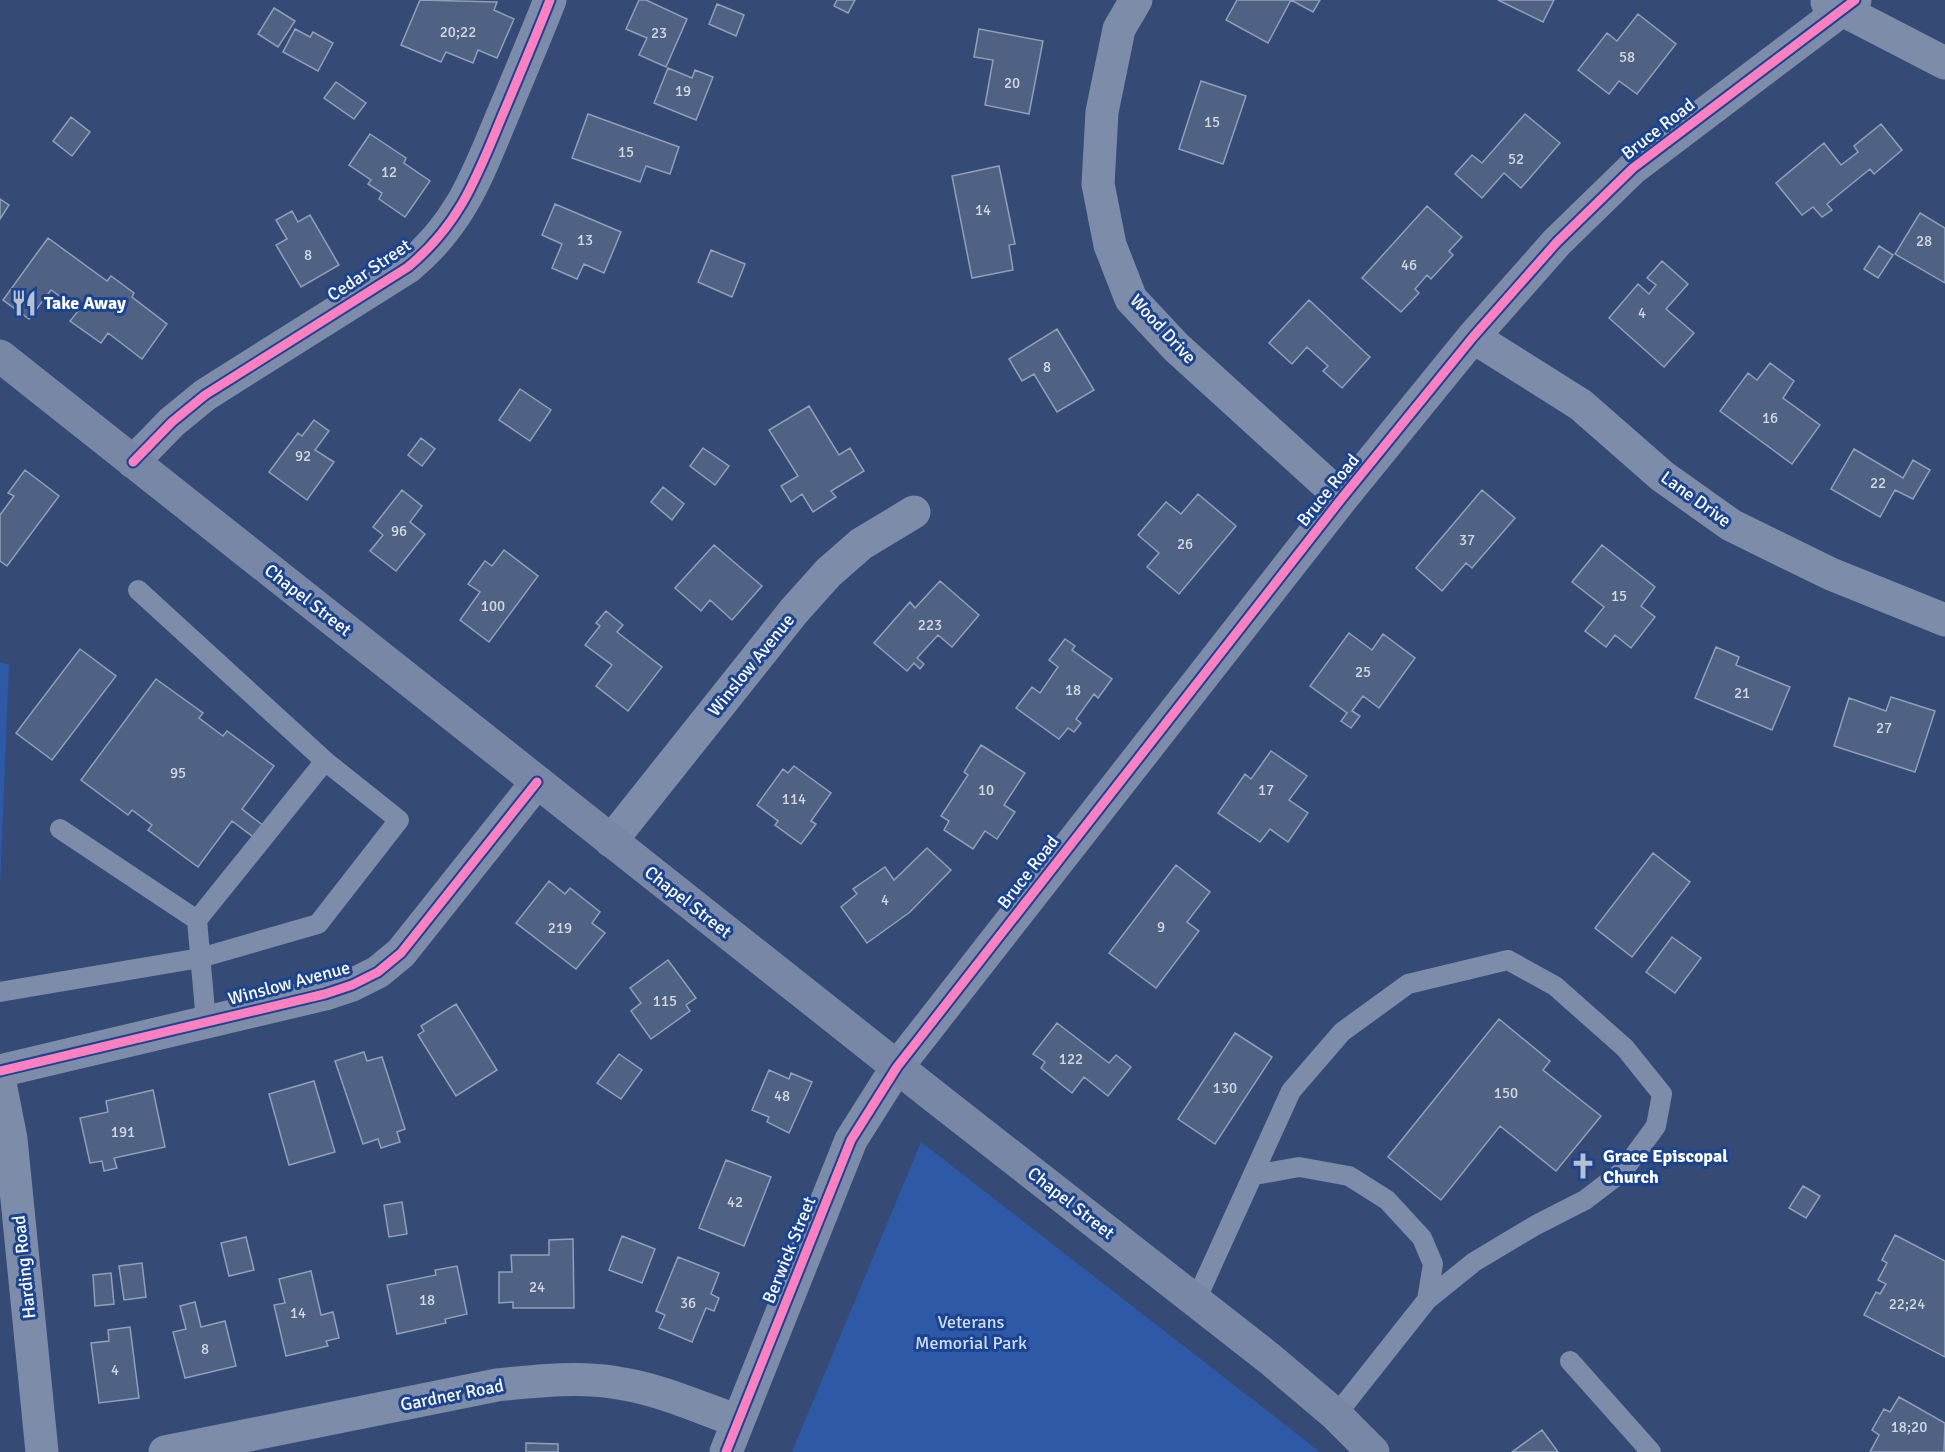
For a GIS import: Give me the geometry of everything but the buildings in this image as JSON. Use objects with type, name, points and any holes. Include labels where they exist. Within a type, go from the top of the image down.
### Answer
[{"type":"main road","name":"Chapel Street","points":[[0,356],[897,1067],[1196,1300],[1336,1414],[1373,1452]]},
{"type":"street","name":"Cedar Street","points":[[133,462],[172,422],[205,395],[408,267],[432,247],[453,220],[473,187],[550,0]]},
{"type":"street","name":"Wood Drive","points":[[1136,0],[1119,29],[1102,112],[1098,184],[1110,245],[1131,299],[1176,347],[1342,498]]},
{"type":"street","name":"Bruce Road","points":[[897,1067],[1342,498],[1473,337],[1557,242],[1634,168],[1840,3]]},
{"type":"street","points":[[1840,3],[1945,63]]},
{"type":"street","name":"Lane Drive","points":[[1473,337],[1581,405],[1662,476],[1731,525],[1831,574],[1945,620]]},
{"type":"street","name":"Winslow Avenue","points":[[611,841],[794,611],[828,573],[861,544],[914,512]]},
{"type":"street","name":"Winslow Avenue","points":[[0,1071],[325,994],[352,985],[378,972],[401,953],[423,928],[537,782]]},
{"type":"street","name":"Berwick Street","points":[[726,1452],[851,1140],[897,1067]]},
{"type":"street","name":"Harding Road","points":[[0,1083],[11,1139],[42,1452]]},
{"type":"street","name":"Gardner Road","points":[[165,1452],[497,1385],[536,1381],[617,1382],[658,1393],[738,1421]]},
{"type":"lane","points":[[0,992],[200,958],[318,924],[399,820],[325,761],[138,590]]},
{"type":"lane","points":[[206,1022],[197,920],[325,761]]},
{"type":"lane","points":[[60,830],[197,920]]},
{"type":"lane","points":[[1196,1300],[1255,1175],[1291,1091],[1342,1032],[1408,984],[1508,960],[1554,986],[1625,1048],[1662,1094],[1656,1126],[1623,1171],[1585,1200],[1536,1225],[1474,1262],[1427,1300],[1336,1414]]},
{"type":"lane","points":[[1255,1175],[1299,1167],[1349,1176],[1387,1200],[1422,1238],[1433,1264],[1427,1300]]},
{"type":"lane","points":[[1569,1361],[1651,1452]]},
{"type":"green space","points":[[0,662],[9,665],[0,885]]},
{"type":"green space","name":"Veterans Memorial Park","points":[[921,1142],[1315,1448],[1319,1452],[792,1452]]},
{"type":"cycle path","points":[[133,462],[172,422],[205,395],[408,267],[442,233],[466,197],[475,178],[550,0]]},
{"type":"cycle path","points":[[726,1452],[851,1140],[897,1067],[1342,498],[1473,337],[1557,242],[1633,168],[1855,0]]},
{"type":"cycle path","points":[[0,1071],[325,994],[352,985],[378,972],[401,953],[537,782]]},
{"type":"place","name":"Take Away","points":[[24,303]]},
{"type":"place","name":"Grace Episcopal Church","points":[[1583,1166]]}]
